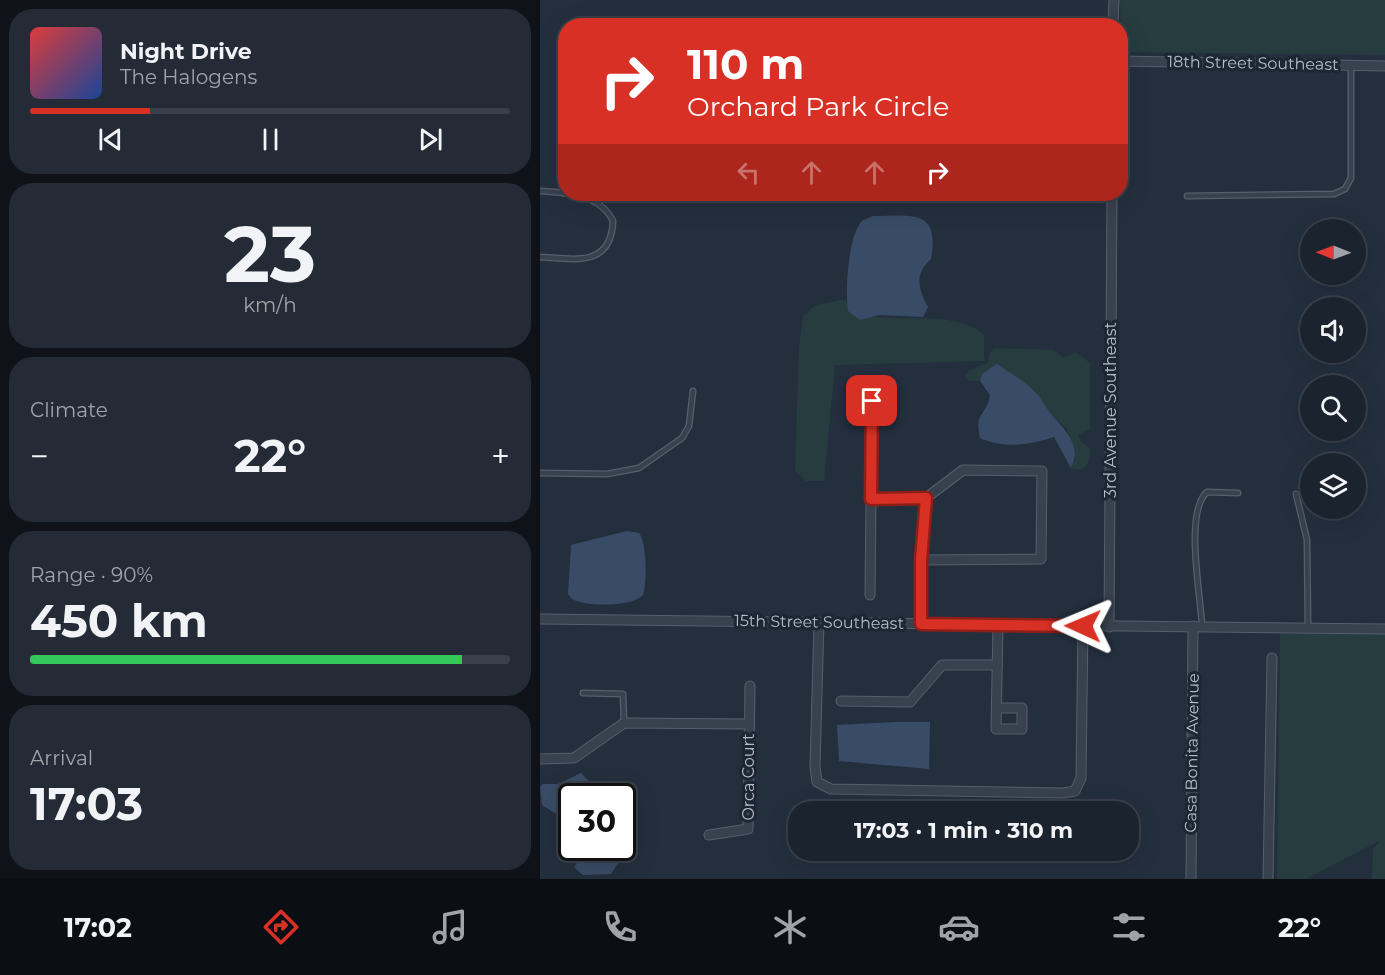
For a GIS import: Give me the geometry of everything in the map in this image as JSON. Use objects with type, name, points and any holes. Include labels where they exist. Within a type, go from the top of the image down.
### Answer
[{"type":"street","points":[[1113,18],[1114,0]]},
{"type":"street","name":"18th Street Southeast","points":[[1128,61],[1385,66]]},
{"type":"street","name":"3rd Avenue Southeast","points":[[1109,627],[1112,201]]},
{"type":"street","points":[[870,595],[872,401]]},
{"type":"street","points":[[871,499],[926,498],[963,471],[1042,471],[1041,559],[921,560]]},
{"type":"street","points":[[921,624],[921,560],[926,498]]},
{"type":"street","name":"15th Street Southeast","points":[[540,619],[1385,630]]},
{"type":"street","points":[[819,622],[815,767],[817,782],[831,789],[1063,793],[1075,791],[1081,778],[1083,626]]},
{"type":"street","points":[[997,708],[1022,708],[1022,729],[996,729],[998,625]]},
{"type":"street","name":"Casa Bonita Avenue","points":[[1191,879],[1198,626]]},
{"type":"street","points":[[1268,879],[1272,658]]},
{"type":"street","points":[[841,701],[910,702],[942,665],[998,665]]},
{"type":"street","name":"Orca Court","points":[[709,835],[748,829],[750,686]]},
{"type":"street","points":[[540,759],[574,758],[624,723],[749,724]]},
{"type":"lane","points":[[1187,196],[1334,194],[1345,189],[1351,177],[1351,65]]},
{"type":"lane","points":[[540,191],[558,194]]},
{"type":"lane","points":[[540,257],[594,257],[603,251],[609,241],[613,221],[601,204],[595,201]]},
{"type":"lane","points":[[540,473],[606,474],[639,468],[682,438],[689,426],[693,391]]},
{"type":"lane","points":[[1198,626],[1198,504],[1207,492],[1238,493]]},
{"type":"lane","points":[[1296,494],[1307,540],[1308,628]]},
{"type":"lane","points":[[584,693],[623,694],[624,723]]},
{"type":"green space","points":[[1120,0],[1385,0],[1385,55],[1128,52],[1128,18],[1120,18]]},
{"type":"green space","points":[[846,299],[848,311],[863,315],[938,319],[972,327],[984,335],[984,361],[835,365],[824,481],[806,481],[795,471],[799,348],[803,316],[816,305]]},
{"type":"green space","points":[[994,348],[1054,350],[1063,358],[1076,352],[1090,363],[1090,429],[1078,435],[1090,449],[1086,466],[1080,470],[1071,468],[1075,460],[1067,429],[1051,414],[982,374],[980,381],[969,381],[965,375],[970,370],[988,363],[989,354]]},
{"type":"green space","points":[[1280,633],[1385,634],[1385,879],[1372,879],[1373,850],[1379,841],[1306,879],[1277,879]]},
{"type":"water","points":[[873,216],[920,218],[927,223],[931,231],[933,243],[931,259],[922,270],[919,282],[928,307],[923,317],[879,315],[860,320],[848,311],[847,278],[853,240],[861,222]]},
{"type":"water","points":[[997,364],[1031,388],[1067,433],[1075,453],[1071,468],[1054,437],[1017,445],[998,444],[980,438],[978,423],[990,395],[980,381],[982,374]]},
{"type":"water","points":[[627,531],[639,533],[644,545],[646,572],[643,595],[629,602],[609,605],[579,602],[572,599],[568,594],[571,545]]},
{"type":"water","points":[[930,722],[929,769],[839,761],[837,725]]},
{"type":"water","points":[[581,773],[591,783],[560,783]]},
{"type":"water","points":[[543,784],[558,784],[558,813],[542,805],[540,787]]},
{"type":"water","points":[[636,812],[637,813],[638,832],[636,835]]},
{"type":"water","points":[[578,861],[619,861],[611,874],[583,875],[574,867]]},
{"type":"route","points":[[872,401],[871,499],[926,498],[921,560],[921,624],[1083,626]]}]
